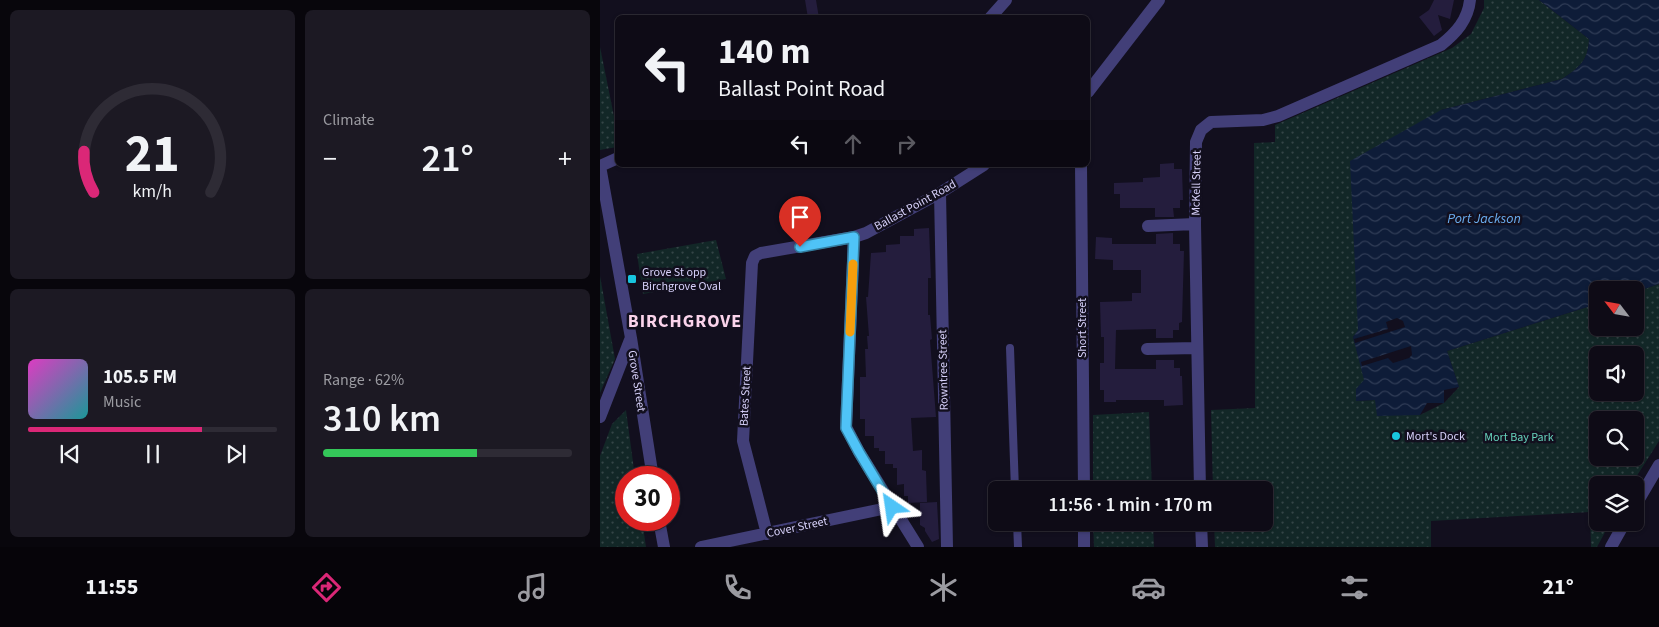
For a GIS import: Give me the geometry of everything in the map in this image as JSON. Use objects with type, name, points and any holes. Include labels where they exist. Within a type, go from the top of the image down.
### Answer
[{"type":"street","points":[[993,15],[1006,0]]},
{"type":"street","points":[[1090,89],[1159,0]]},
{"type":"street","name":"McKell Street","points":[[1200,481],[1195,224],[1196,142],[1201,130],[1211,122],[1263,120],[1278,116],[1441,45],[1459,29],[1467,13],[1470,0]]},
{"type":"street","points":[[600,166],[615,159]]},
{"type":"street","name":"Grove Street","points":[[600,166],[651,466]]},
{"type":"street","name":"Ballast Point Road","points":[[755,256],[760,253],[854,237],[866,233],[940,193],[981,167]]},
{"type":"street","name":"Short Street","points":[[1081,167],[1084,481]]},
{"type":"street","name":"Rowntree Street","points":[[940,193],[947,547]]},
{"type":"street","points":[[1148,226],[1195,224]]},
{"type":"street","points":[[854,237],[846,428],[892,507],[918,547]]},
{"type":"street","name":"Bates Street","points":[[755,256],[752,263],[743,441],[767,534]]},
{"type":"street","points":[[600,417],[630,338]]},
{"type":"street","points":[[1147,349],[1197,348]]},
{"type":"street","points":[[1644,491],[1659,465]]},
{"type":"street","name":"Cover Street","points":[[700,547],[892,507]]},
{"type":"street","points":[[661,531],[664,547]]},
{"type":"street","points":[[1084,531],[1084,547]]},
{"type":"street","points":[[1202,531],[1202,547]]},
{"type":"street","points":[[1611,547],[1620,531]]},
{"type":"lane","points":[[1010,348],[1015,481]]},
{"type":"lane","points":[[1017,531],[1018,547]]},
{"type":"green space","name":"Mort Bay Park","points":[[1484,0],[1539,0],[1589,39],[1587,53],[1582,63],[1562,79],[1441,110],[1358,331],[1353,337],[1365,380],[1356,390],[1357,401],[1375,400],[1420,415],[1444,403],[1459,387],[1447,351],[1589,307],[1589,336],[1644,336],[1644,289],[1659,284],[1659,441],[1644,465],[1644,411],[1589,411],[1589,466],[1643,466],[1637,476],[1589,476],[1589,512],[1431,521],[1431,547],[1215,547],[1214,531],[1273,531],[1273,481],[1213,481],[1211,410],[1255,408],[1254,143],[1275,142],[1275,125],[1452,48],[1471,34],[1484,8]]},
{"type":"green space","points":[[600,47],[615,121],[615,147],[600,150]]},
{"type":"green space","points":[[716,240],[726,279],[643,294],[637,254]]},
{"type":"green space","points":[[600,276],[615,359],[600,393]]},
{"type":"green space","points":[[626,410],[634,466],[615,466],[615,531],[644,531],[646,547],[600,547],[600,456],[612,424]]},
{"type":"green space","points":[[1149,412],[1152,481],[1093,481],[1093,415]]},
{"type":"green space","points":[[1093,531],[1153,531],[1154,547],[1094,547]]},
{"type":"green space","name":"Mort Bay Park","points":[[1591,531],[1606,531],[1597,547],[1591,547]]},
{"type":"water","name":"Port Jackson","points":[[1539,0],[1659,0],[1659,284],[1644,289],[1644,281],[1589,281],[1589,307],[1447,351],[1459,387],[1444,390],[1444,403],[1427,403],[1420,415],[1377,416],[1375,400],[1356,401],[1356,389],[1364,380],[1353,337],[1358,330],[1350,161],[1441,110],[1562,79],[1582,63],[1587,53],[1589,39]]},
{"type":"pier","points":[[1397,318],[1403,321],[1405,327],[1355,343],[1354,339],[1388,329],[1386,322]]},
{"type":"pier","points":[[1411,346],[1412,355],[1409,358],[1393,363],[1388,358],[1362,366],[1361,362]]},
{"type":"building","points":[[805,0],[816,0],[818,15],[808,15]]},
{"type":"building","points":[[1434,0],[1454,0],[1450,19],[1438,15],[1442,30],[1434,36],[1419,17],[1429,10]]},
{"type":"building","points":[[1174,163],[1174,169],[1182,169],[1183,200],[1180,200],[1180,208],[1173,208],[1174,217],[1155,217],[1155,208],[1120,208],[1120,194],[1114,194],[1114,183],[1143,182],[1143,178],[1160,177],[1160,164]]},
{"type":"building","points":[[929,228],[931,278],[928,278],[928,315],[930,315],[932,339],[930,340],[936,417],[911,418],[913,451],[922,450],[922,470],[926,471],[927,502],[908,503],[908,496],[904,496],[904,484],[897,485],[897,468],[893,468],[893,464],[885,464],[885,451],[879,451],[879,448],[874,448],[874,436],[865,436],[865,419],[860,419],[860,377],[866,377],[865,349],[868,349],[867,336],[869,336],[866,297],[868,297],[871,253],[886,252],[886,245],[900,244],[900,236],[914,236],[914,229]]},
{"type":"building","points":[[1173,233],[1173,244],[1180,244],[1180,251],[1184,251],[1182,322],[1179,323],[1179,330],[1173,330],[1173,338],[1156,338],[1156,329],[1116,330],[1115,369],[1156,369],[1156,360],[1174,360],[1174,368],[1180,368],[1180,376],[1182,376],[1183,405],[1164,406],[1164,400],[1116,400],[1116,402],[1104,402],[1104,390],[1100,390],[1100,363],[1104,363],[1104,337],[1101,337],[1100,302],[1132,301],[1132,293],[1141,293],[1141,270],[1113,270],[1113,260],[1095,259],[1096,237],[1112,238],[1112,244],[1156,244],[1156,234]]},
{"type":"building","points":[[937,502],[939,539],[932,542],[925,528],[920,525],[920,503]]},
{"type":"slow traffic","points":[[850,332],[853,264]]},
{"type":"place","name":"Grove St opp Birchgrove Oval","points":[[632,279]]},
{"type":"place","name":"Mort's Dock","points":[[1396,436]]},
{"type":"district","name":"BIRCHGROVE","points":[[685,321]]},
{"type":"route","points":[[800,247],[854,237],[846,428],[892,507]]}]
